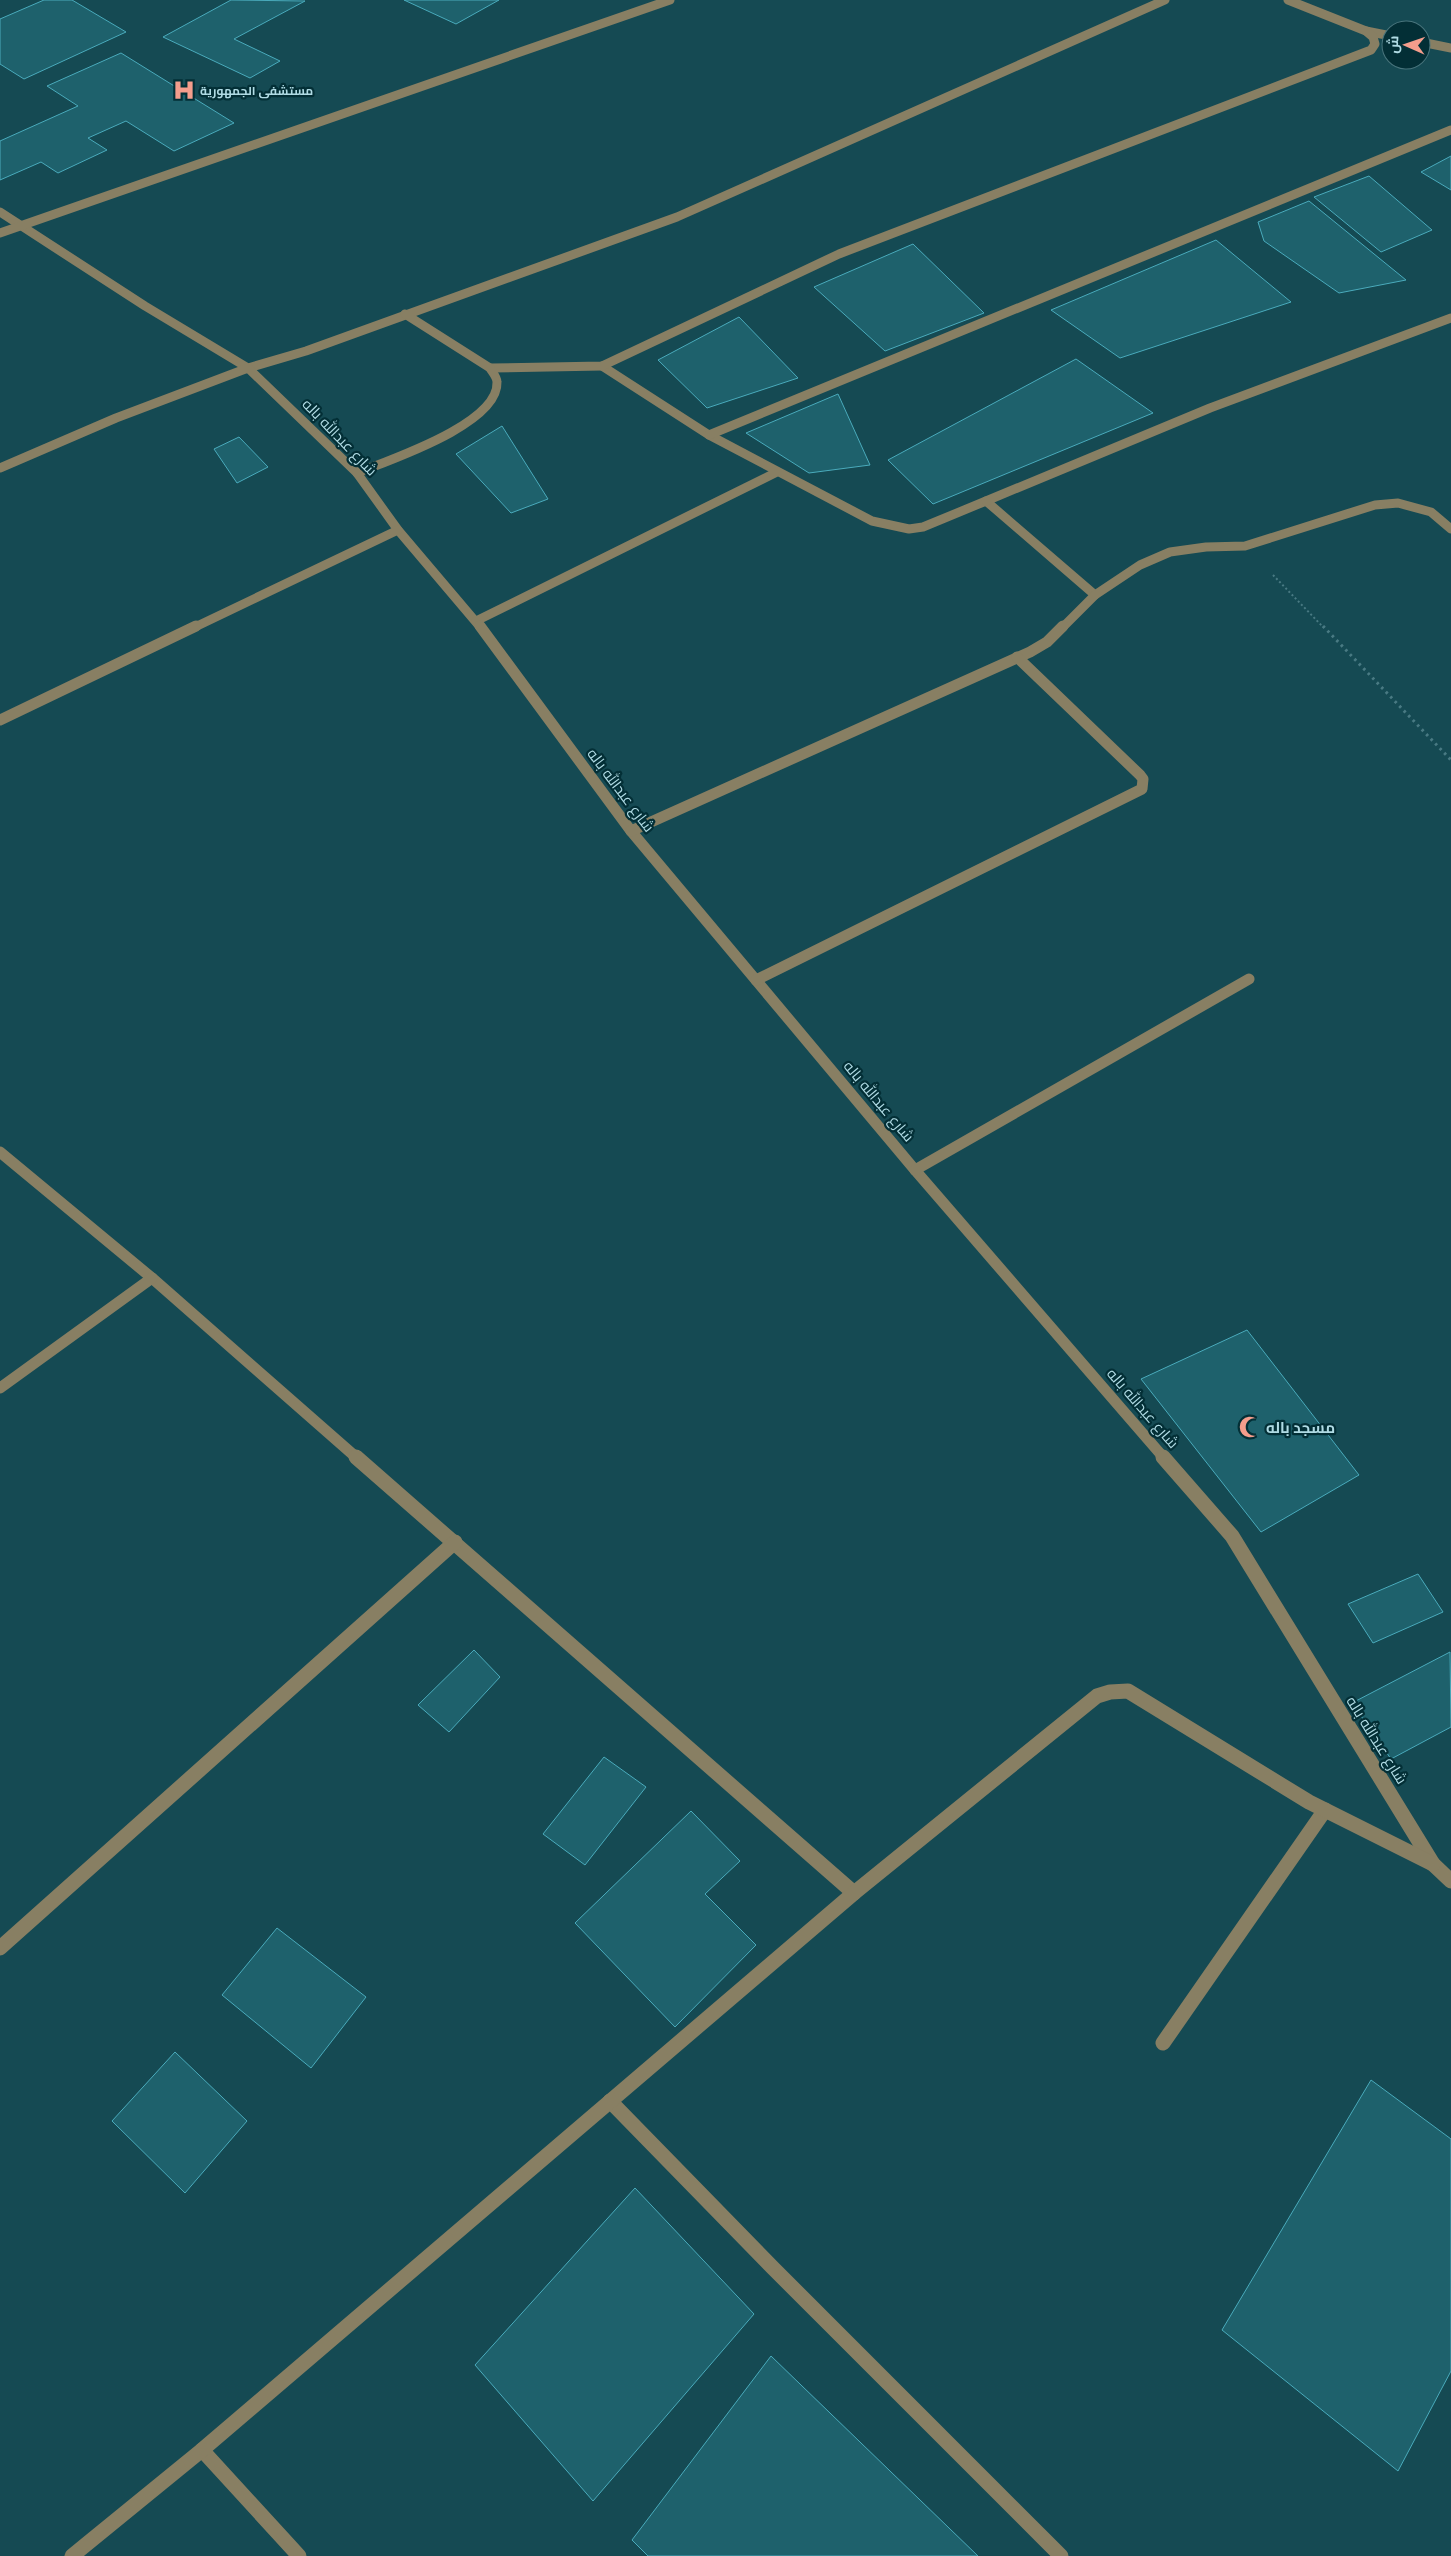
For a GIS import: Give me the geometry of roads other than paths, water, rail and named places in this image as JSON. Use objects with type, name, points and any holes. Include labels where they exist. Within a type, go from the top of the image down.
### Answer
[{"type":"street","points":[[0,233],[670,0]]},
{"type":"street","points":[[0,468],[116,418],[248,368],[306,351],[677,217],[1165,0]]},
{"type":"street","points":[[1288,0],[1366,31],[1381,34]]},
{"type":"street","points":[[490,368],[602,366],[839,254],[1371,50],[1375,44],[1373,37],[1366,31]]},
{"type":"street","points":[[1431,44],[1451,48]]},
{"type":"street","points":[[709,435],[1451,130]]},
{"type":"street","name":"شارع عبدالله باله","points":[[0,212],[248,368],[358,473],[398,530],[476,621],[630,832],[915,1170],[1232,1536],[1434,1864],[1451,1881]]},
{"type":"street","points":[[358,473],[449,435],[466,425],[495,395],[497,382],[490,368],[406,314]]},
{"type":"street","points":[[602,366],[709,435],[777,472],[865,517],[891,527],[909,529],[923,528],[1210,408],[1451,318]]},
{"type":"street","points":[[476,621],[777,472]]},
{"type":"street","points":[[986,501],[1095,595]]},
{"type":"street","points":[[630,832],[1047,642],[1095,595],[1140,565],[1170,552],[1206,547],[1245,546],[1374,505],[1398,503],[1414,506],[1431,512],[1451,528]]},
{"type":"street","points":[[0,720],[398,530]]},
{"type":"street","points":[[756,980],[1142,789],[1143,780],[1140,774],[1017,657]]},
{"type":"street","points":[[915,1170],[1249,980]]},
{"type":"street","points":[[0,1152],[152,1278],[854,1893]]},
{"type":"street","points":[[0,1388],[152,1278]]},
{"type":"street","points":[[0,1948],[454,1542]]},
{"type":"street","points":[[72,2556],[202,2450],[854,1893],[1074,1717],[1095,1696],[1111,1690],[1128,1691],[1325,1810],[1434,1864]]},
{"type":"street","points":[[1163,2043],[1325,1810]]},
{"type":"street","points":[[610,2101],[780,2276],[1061,2556]]},
{"type":"street","points":[[202,2450],[299,2556]]},
{"type":"place","name":"مستشفى الجمهورية","points":[[184,90]]},
{"type":"place","name":"مسجد باله","points":[[1250,1427]]}]
